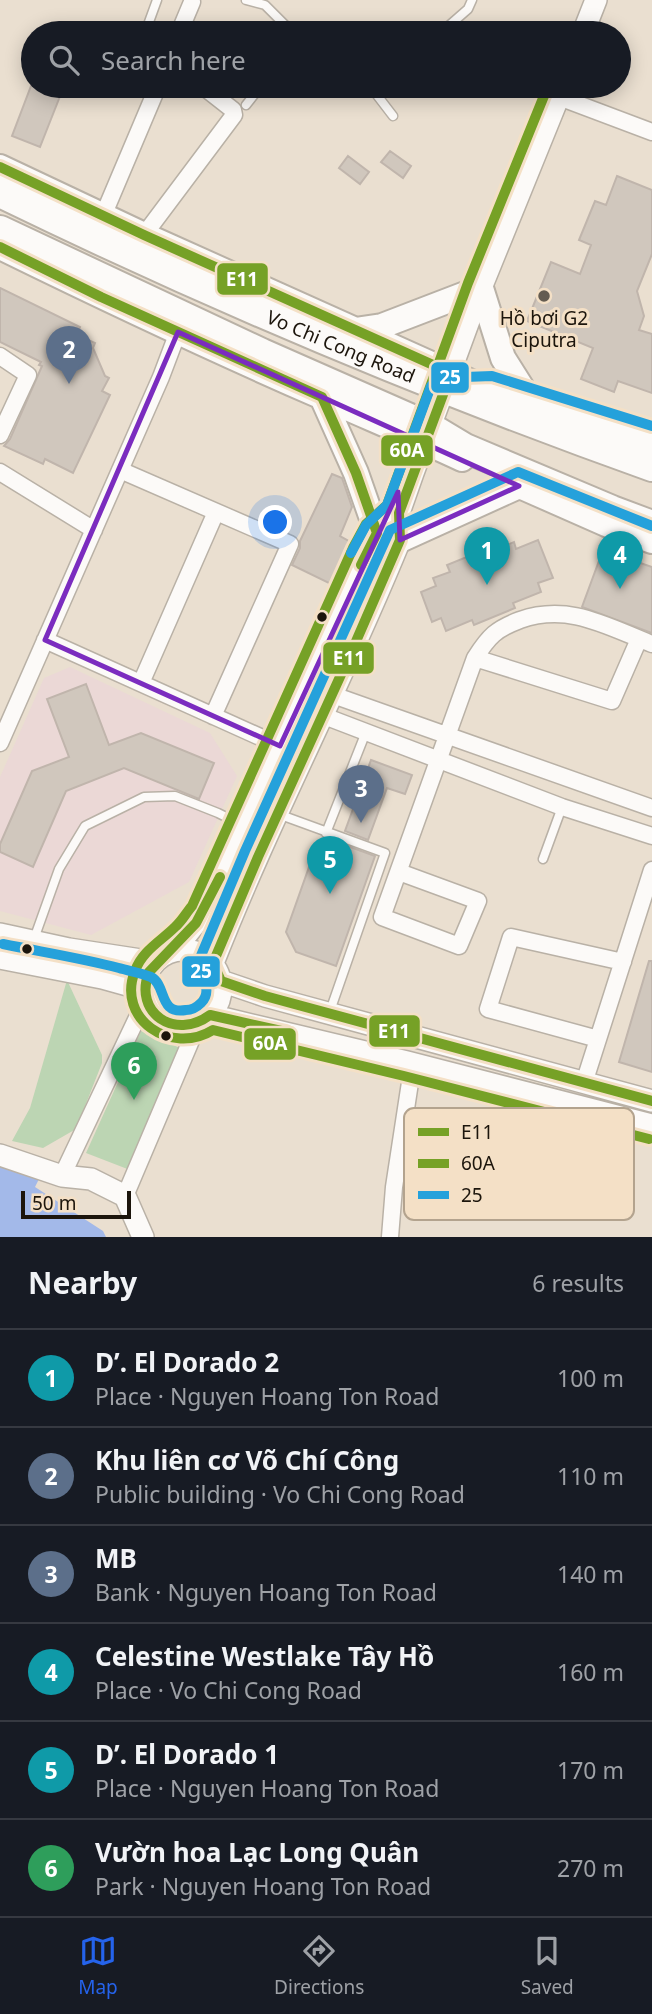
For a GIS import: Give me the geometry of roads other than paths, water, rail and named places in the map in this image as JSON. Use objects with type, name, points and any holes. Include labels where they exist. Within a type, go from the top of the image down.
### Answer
[{"type":"highway","name":"Vo Chi Cong Road","points":[[0,193],[178,275],[391,358],[652,467]]},
{"type":"highway","name":"Vo Chi Cong Road","points":[[0,230],[261,353],[471,457],[652,525]]},
{"type":"highway","points":[[447,382],[489,390]]},
{"type":"highway","points":[[384,422],[428,435]]},
{"type":"main road","points":[[588,21],[596,0]]},
{"type":"main road","points":[[558,98],[481,288],[399,513],[280,746],[204,913],[188,933],[159,958],[145,980],[146,994],[157,1016],[177,1026],[204,1020],[412,1063],[586,1108]]},
{"type":"main road","name":"Vo Chi Cong Road","points":[[0,167],[355,330],[391,358]]},
{"type":"main road","points":[[0,247],[178,332],[321,397],[384,422]]},
{"type":"main road","points":[[355,330],[382,326],[481,288]]},
{"type":"main road","points":[[481,288],[503,358],[532,404]]},
{"type":"main road","points":[[489,390],[652,441]]},
{"type":"main road","points":[[217,972],[240,895],[333,695],[388,536],[321,397]]},
{"type":"main road","name":"Vo Chi Cong Road","points":[[471,457],[519,486],[652,541]]},
{"type":"main road","points":[[388,536],[519,486]]},
{"type":"main road","points":[[0,934],[33,942],[159,958],[185,949],[205,956],[217,972],[222,994],[218,1005],[204,1020]]},
{"type":"main road","points":[[0,958],[102,978],[146,994]]},
{"type":"main road","points":[[217,972],[329,1014],[652,1101]]},
{"type":"main road","points":[[634,1120],[652,1125]]},
{"type":"main road","points":[[0,1155],[62,1176],[92,1179],[125,1196],[143,1237]]},
{"type":"street","points":[[184,21],[192,1]]},
{"type":"street","points":[[103,216],[153,98]]},
{"type":"street","points":[[144,235],[234,115],[233,110],[218,98]]},
{"type":"street","points":[[577,98],[652,132]]},
{"type":"street","points":[[0,743],[161,377],[178,332]]},
{"type":"street","points":[[0,356],[28,375],[0,436]]},
{"type":"street","points":[[120,470],[290,544],[214,716]]},
{"type":"street","points":[[0,472],[94,530]]},
{"type":"street","points":[[141,683],[216,512]]},
{"type":"street","points":[[399,872],[478,901],[458,946],[382,917],[475,658],[486,640],[500,628],[544,614],[561,612],[646,641],[612,701],[475,658]]},
{"type":"street","points":[[45,640],[280,746]]},
{"type":"street","points":[[333,695],[652,808]]},
{"type":"street","points":[[324,716],[562,807],[652,836]]},
{"type":"street","points":[[584,1083],[652,870]]},
{"type":"street","points":[[598,1038],[488,1009],[511,937],[623,962]]},
{"type":"street","points":[[62,1176],[146,994]]},
{"type":"street","points":[[125,1196],[204,1020]]},
{"type":"street","points":[[405,1108],[412,1063]]},
{"type":"street","points":[[390,1237],[404,1118]]},
{"type":"lane","points":[[149,21],[157,0]]},
{"type":"lane","points":[[246,0],[265,5],[281,21]]},
{"type":"lane","points":[[454,21],[468,9],[472,0]]},
{"type":"lane","points":[[246,105],[252,98]]},
{"type":"lane","points":[[379,98],[393,116]]},
{"type":"lane","points":[[326,832],[366,732]]},
{"type":"lane","points":[[33,942],[59,869],[85,826],[144,797],[175,796],[242,825]]},
{"type":"lane","points":[[543,859],[562,807]]},
{"type":"lane","points":[[278,814],[385,853],[329,1014]]},
{"type":"water","points":[[0,1163],[39,1179],[35,1187],[103,1231],[106,1237],[0,1237]]},
{"type":"place","name":"Hồ bơi G2 Ciputra","points":[[544,296]]},
{"type":"place","name":"Khu liên cơ Võ Chí Công","points":[[69,384]]},
{"type":"place","name":"D’. El Dorado 2","points":[[487,585]]},
{"type":"place","name":"Celestine Westlake Tây Hồ","points":[[620,589]]},
{"type":"place","name":"MB","points":[[361,823]]},
{"type":"place","name":"D’. El Dorado 1","points":[[330,894]]},
{"type":"place","name":"Vườn hoa Lạc Long Quân","points":[[134,1100]]}]
